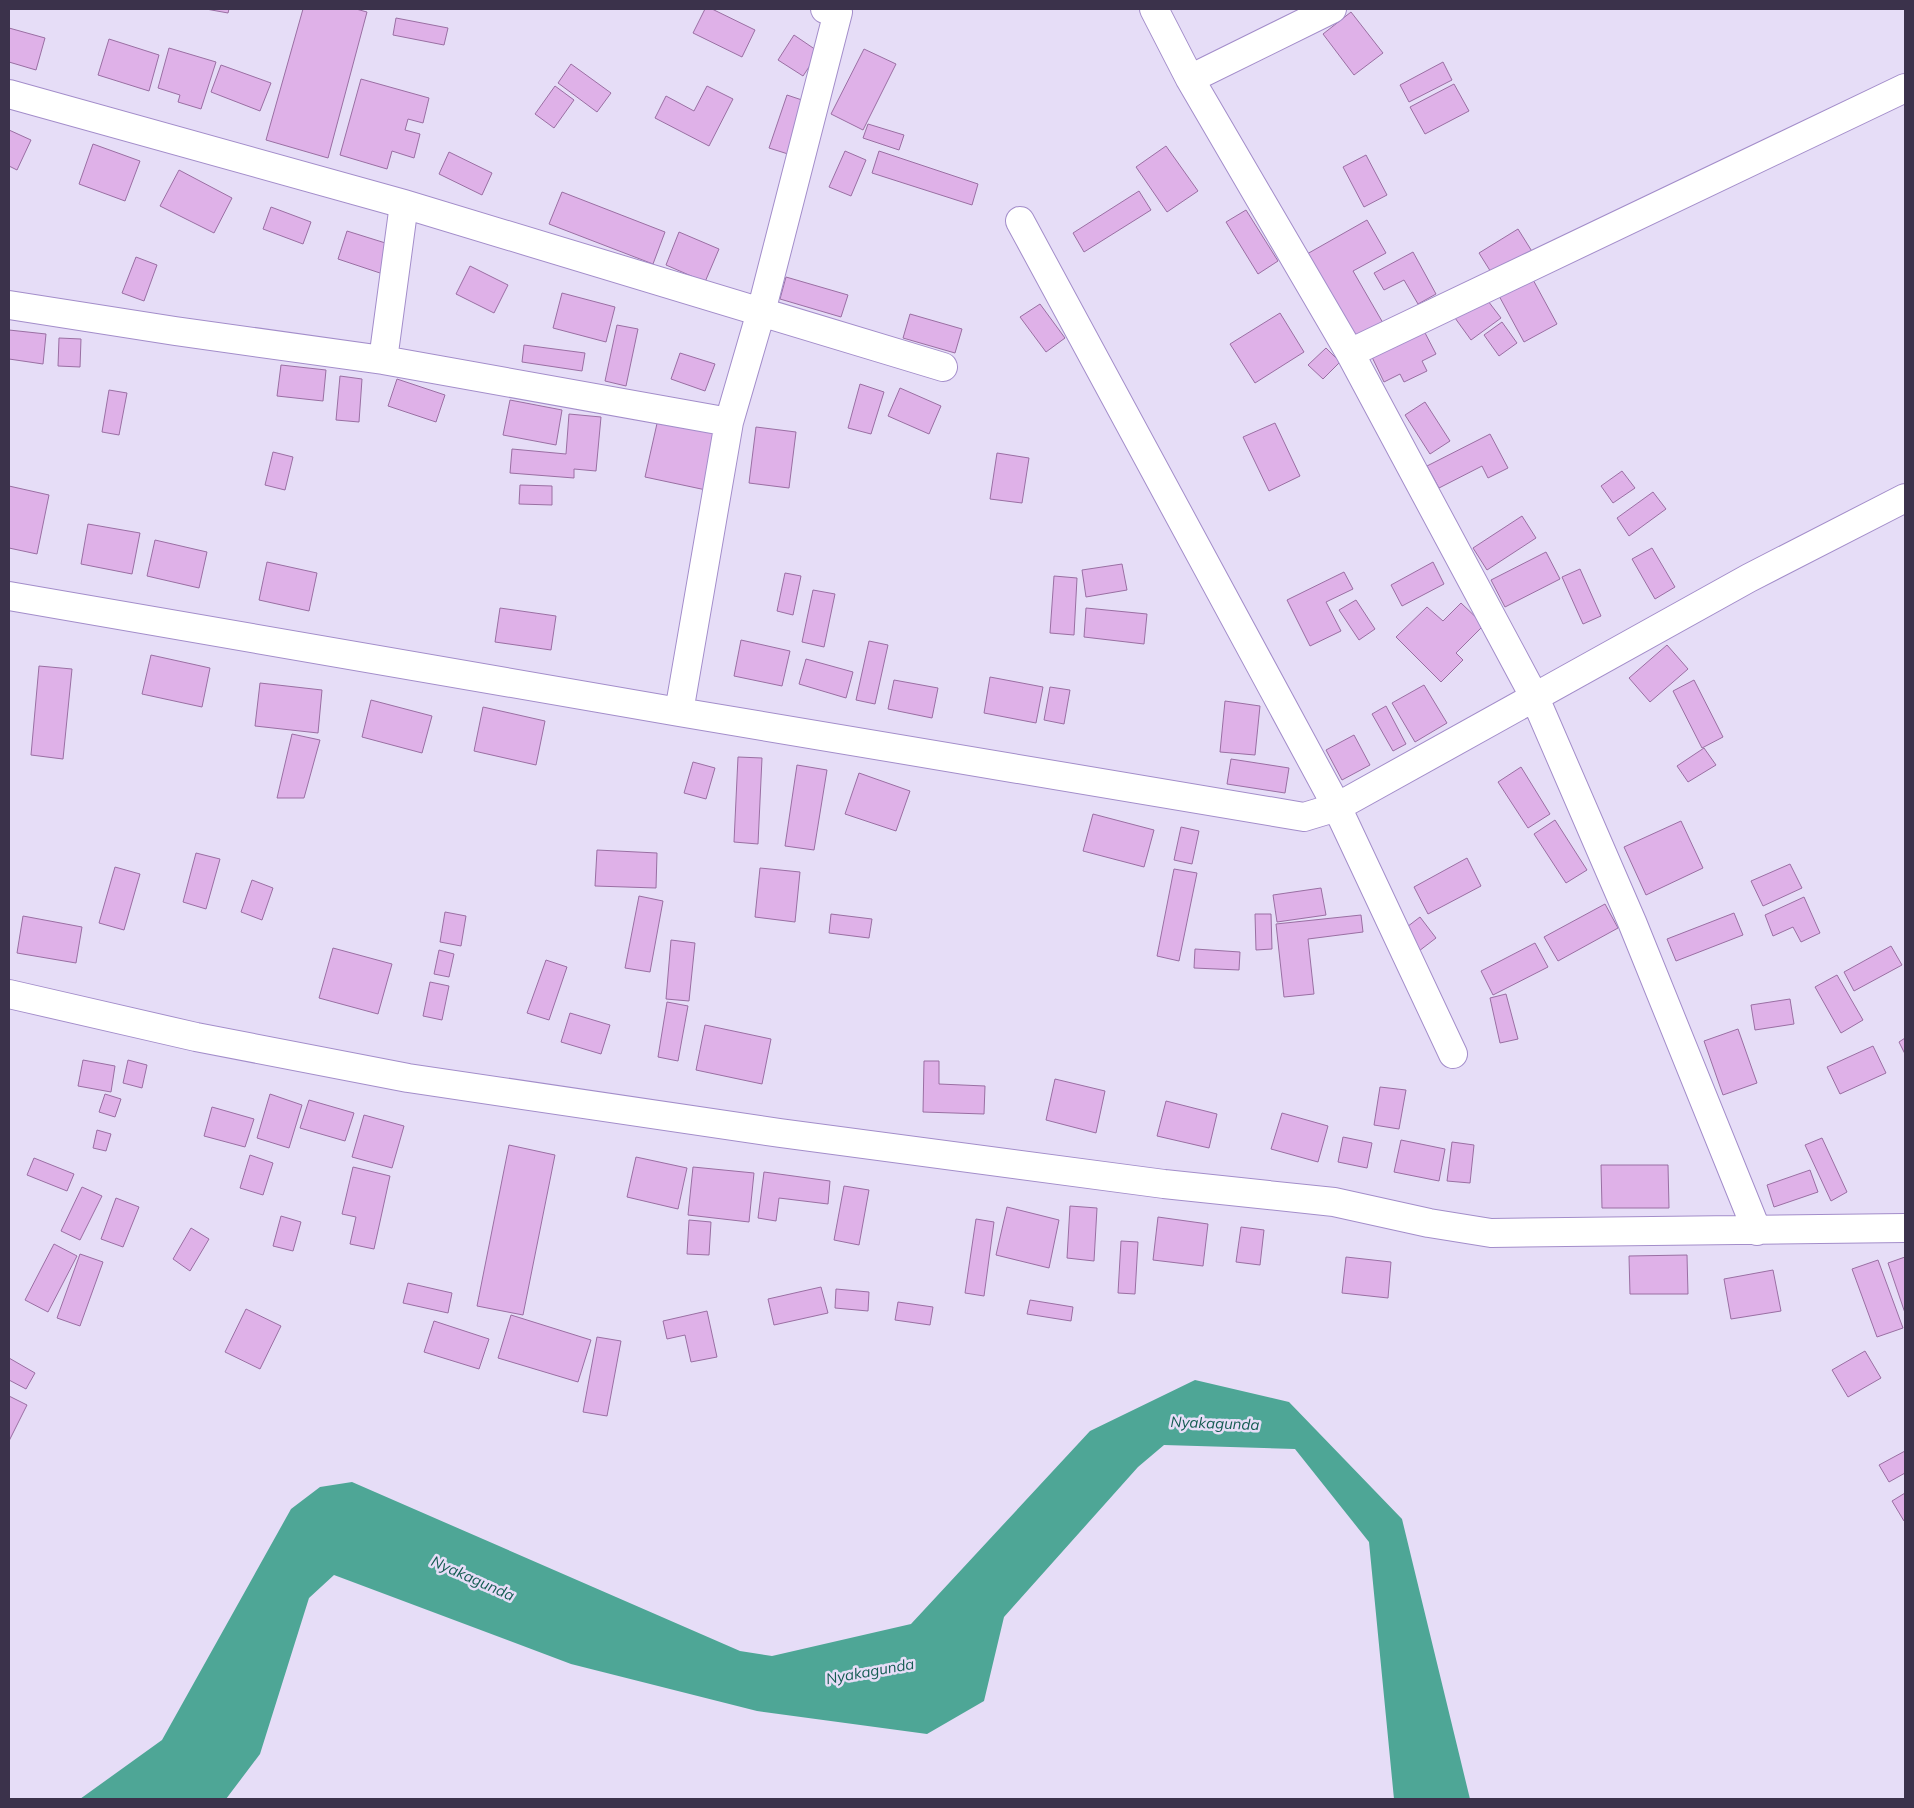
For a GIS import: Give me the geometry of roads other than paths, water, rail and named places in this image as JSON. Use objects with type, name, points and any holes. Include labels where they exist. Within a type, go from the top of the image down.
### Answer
[{"type":"street","points":[[678,712],[729,422],[762,312],[838,12],[825,9]]},
{"type":"street","points":[[1154,9],[1190,79],[1350,353],[1535,698],[1632,922],[1757,1231]]},
{"type":"street","points":[[1190,79],[1332,9]]},
{"type":"street","points":[[1350,353],[1905,88]]},
{"type":"street","points":[[9,94],[404,204],[943,367]]},
{"type":"street","points":[[383,360],[404,204]]},
{"type":"street","points":[[1020,221],[1337,807],[1453,1054]]},
{"type":"street","points":[[9,305],[175,331],[383,360],[729,422]]},
{"type":"street","points":[[9,596],[678,712],[1304,817],[1337,807],[1749,578],[1905,498]]},
{"type":"street","points":[[9,994],[196,1037],[408,1078],[790,1134],[1164,1184],[1334,1202],[1428,1223],[1491,1233],[1905,1228]]},
{"type":"water","name":"Nyakagunda","points":[[1195,1380],[1289,1402],[1402,1519],[1470,1799],[1394,1799],[1369,1542],[1295,1449],[1164,1445],[1138,1467],[1004,1617],[984,1701],[927,1734],[757,1711],[571,1664],[334,1575],[309,1598],[260,1754],[226,1799],[80,1799],[162,1740],[291,1509],[320,1487],[352,1482],[740,1651],[772,1656],[911,1624],[1090,1431]]}]
